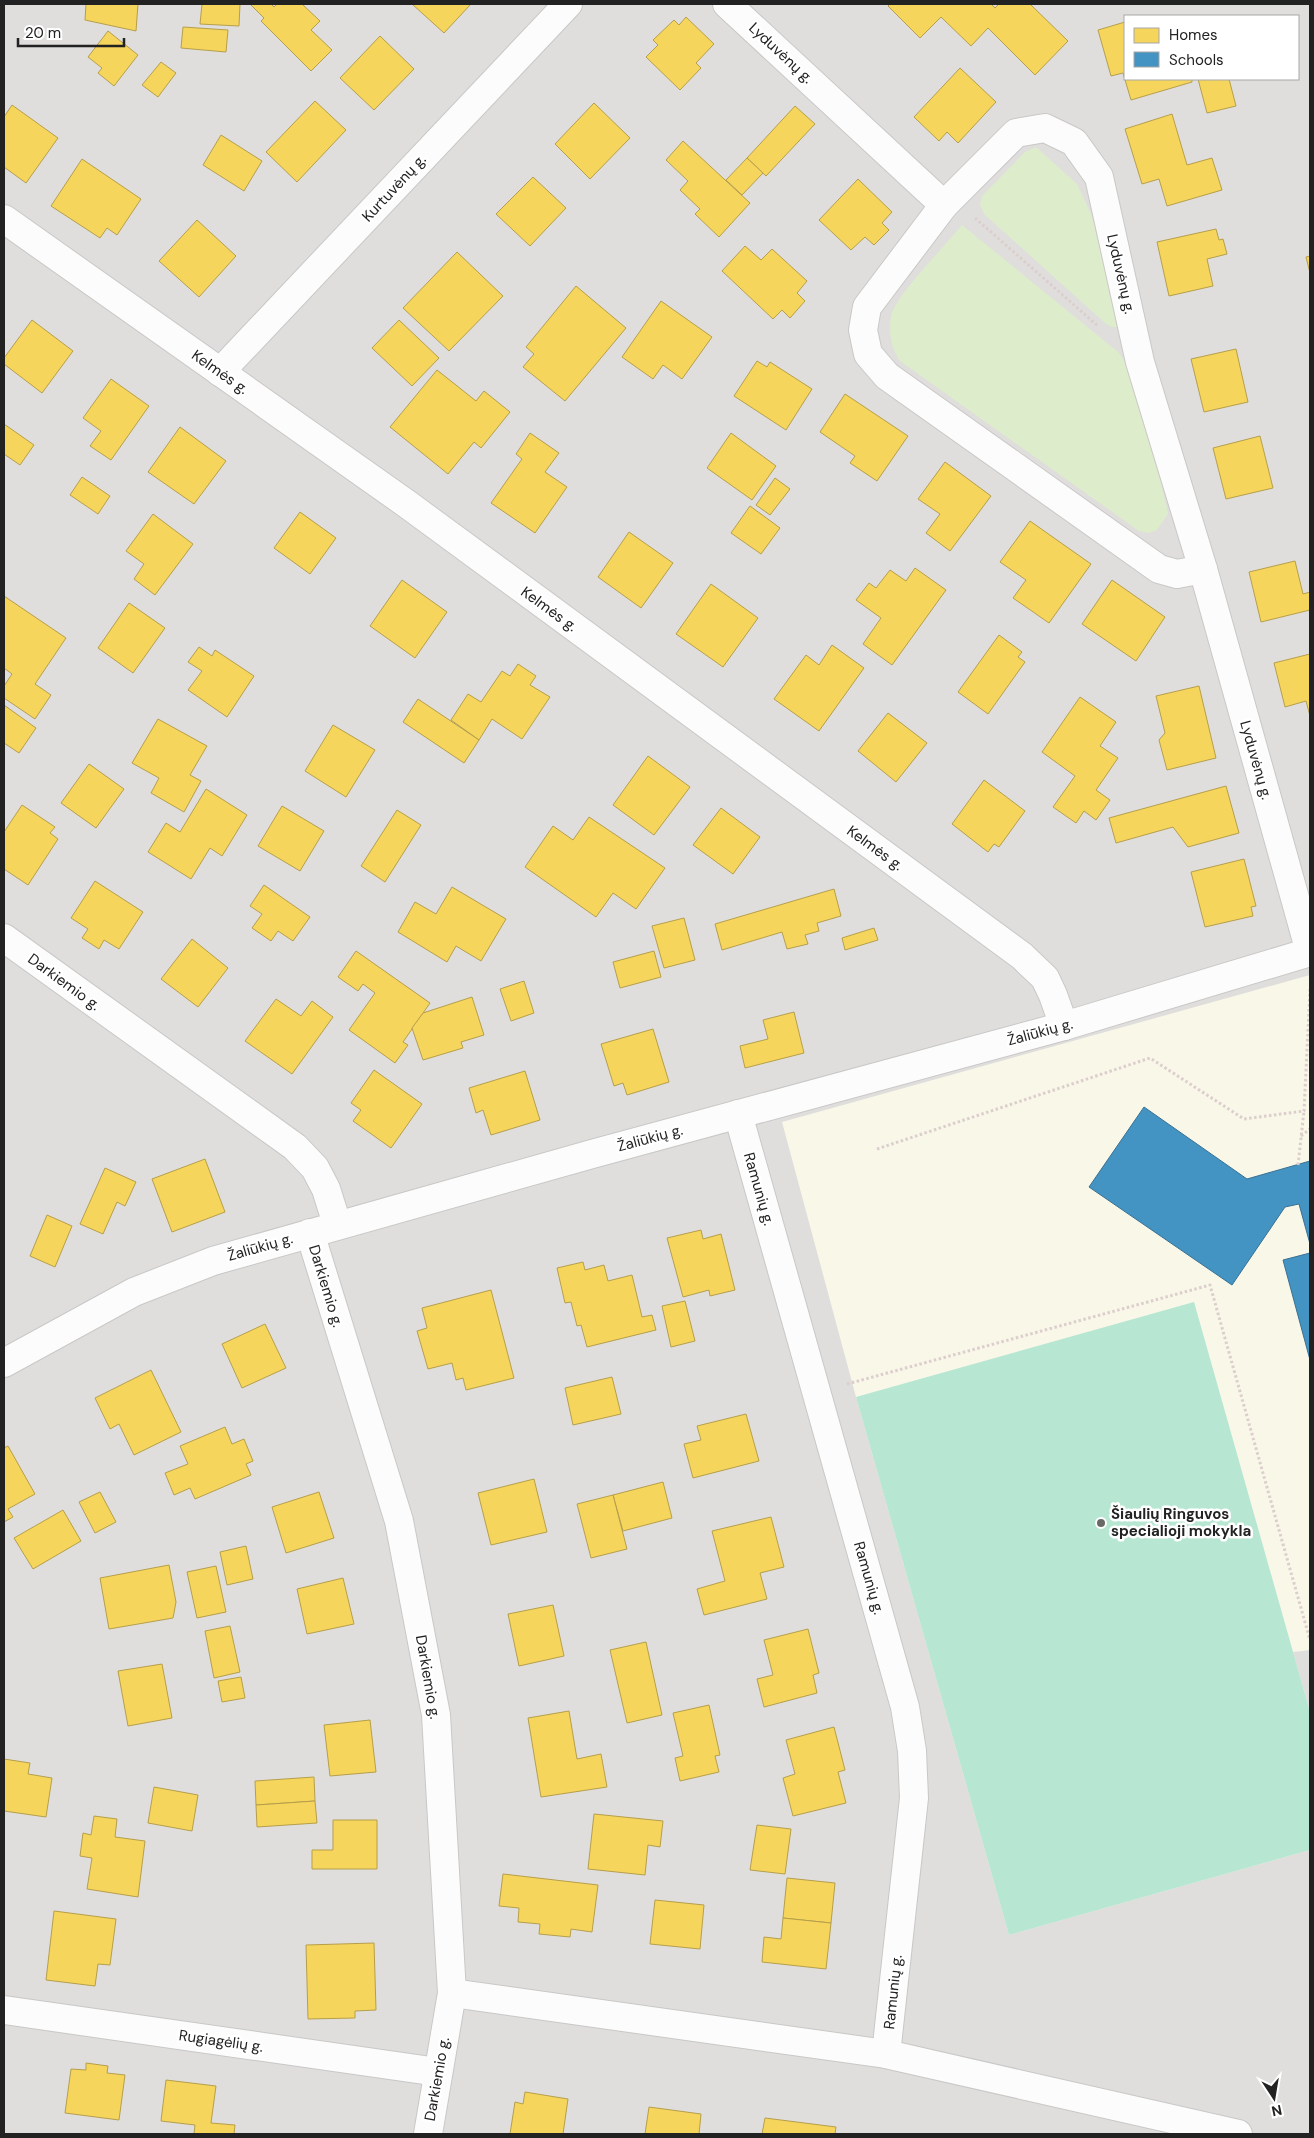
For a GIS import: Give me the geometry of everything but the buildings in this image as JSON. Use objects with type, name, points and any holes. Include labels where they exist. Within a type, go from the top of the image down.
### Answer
[{"type":"street","name":"Kurtuvėnų g.","points":[[220,372],[568,4]]},
{"type":"street","name":"Lyduvėnų g.","points":[[728,4],[947,201]]},
{"type":"street","name":"Lyduvėnų g.","points":[[1203,569],[1176,574],[1159,568],[887,376],[868,354],[863,330],[867,307],[947,201],[1016,133],[1045,128],[1074,142],[1099,177],[1140,362],[1203,569],[1310,952]]},
{"type":"street","name":"Kelmės g.","points":[[4,219],[407,504],[1022,956],[1044,978],[1053,995],[1064,1026]]},
{"type":"street","name":"Darkiemio g.","points":[[4,938],[295,1147],[315,1168],[326,1189],[337,1224]]},
{"type":"street","name":"Žaliūkių g.","points":[[4,1363],[134,1292],[212,1261],[337,1224],[1064,1026],[1310,952]]},
{"type":"street","name":"Ramunių g.","points":[[738,1114],[905,1707],[912,1751],[914,1798],[886,2054]]},
{"type":"street","name":"Darkiemio g.","points":[[310,1233],[399,1521],[436,1715],[452,1994],[428,2134]]},
{"type":"street","points":[[452,1994],[886,2054],[1238,2134]]},
{"type":"street","name":"Rugiagėlių g.","points":[[4,2010],[438,2072]]},
{"type":"path","points":[[947,201],[1104,330]]},
{"type":"path","points":[[1298,1164],[1304,1111],[1310,989]]},
{"type":"path","points":[[877,1149],[1150,1058],[1244,1119],[1304,1111]]},
{"type":"path","points":[[1301,1136],[1310,1129]]},
{"type":"path","points":[[853,1382],[1210,1286],[1310,1640]]},
{"type":"shaded area","points":[[4,4],[1310,4],[1310,2134],[4,2134]]},
{"type":"shaded area","name":"Šiaulių Ringuvos specialioji mokykla","points":[[1310,975],[1310,1650],[1293,1652],[1310,1712],[1310,1850],[1009,1935],[856,1397],[782,1122]]},
{"type":"green space","points":[[1036,147],[1077,184],[1091,214],[1119,319],[1117,327],[1111,327],[1105,323],[984,214],[980,204],[982,196],[1025,152]]},
{"type":"green space","points":[[962,225],[1118,352],[1133,373],[1168,514],[1157,530],[1148,533],[1139,531],[900,361],[894,350],[891,338],[890,325],[892,313],[913,281]]},
{"type":"green space","points":[[1194,1302],[1310,1712],[1310,1850],[1009,1935],[856,1397]]},
{"type":"place","name":"Šiaulių Ringuvos specialioji mokykla","points":[[1101,1523]]}]
